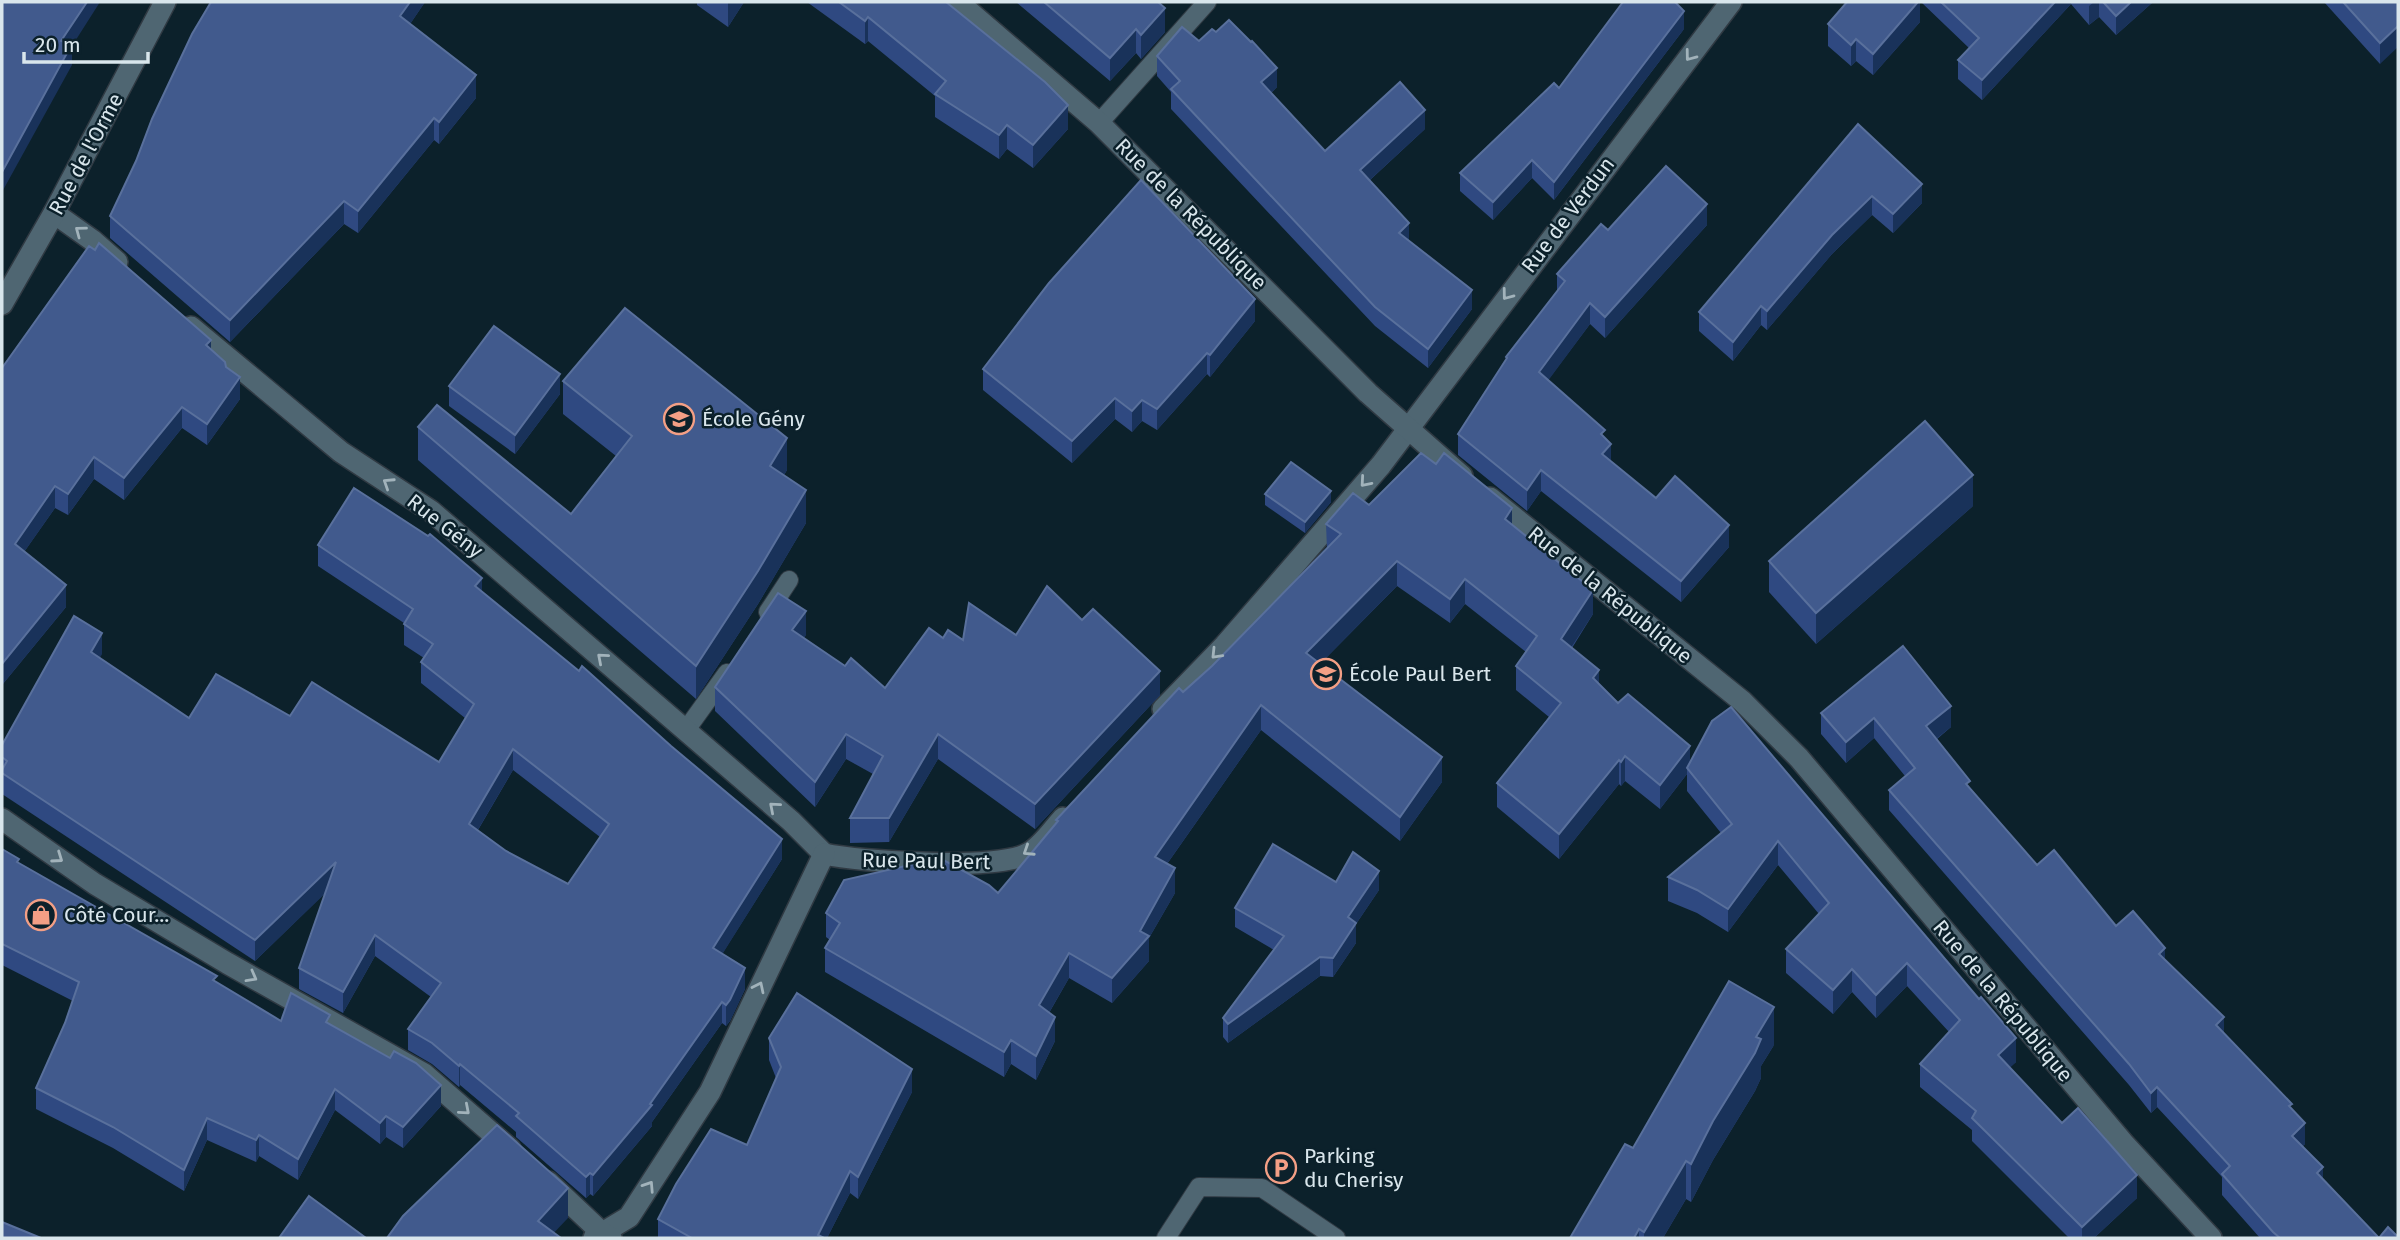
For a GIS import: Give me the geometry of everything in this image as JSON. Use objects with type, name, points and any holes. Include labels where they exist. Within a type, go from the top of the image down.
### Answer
[{"type":"main road","name":"Rue de l'Orme","points":[[2,304],[54,213],[165,2]]},
{"type":"main road","name":"Rue de la République","points":[[958,2],[1099,123],[1407,429],[1742,701],[1799,758],[2125,1145],[2211,1238]]},
{"type":"main road","name":"Rue de Verdun","points":[[1407,429],[1731,2]]},
{"type":"main road","points":[[54,213],[92,240],[130,275]]},
{"type":"main road","name":"Rue Gény","points":[[170,310],[341,452],[431,511],[791,821],[824,854]]},
{"type":"main road","points":[[1149,723],[1225,645],[1381,465],[1407,429]]},
{"type":"main road","name":"Rue Paul Bert","points":[[824,854],[852,860],[983,863],[1009,861],[1030,853],[1080,800]]},
{"type":"main road","points":[[2,819],[95,884],[227,964],[424,1074],[571,1202],[603,1236],[629,1217],[710,1092],[824,854]]},
{"type":"lane","points":[[1099,123],[1207,2]]},
{"type":"lane","points":[[761,623],[789,580]]},
{"type":"lane","points":[[685,730],[704,708],[740,655]]},
{"type":"lane","points":[[1166,1238],[1199,1186],[1262,1188],[1336,1238]]},
{"type":"building","points":[[2,2],[87,2],[61,41],[72,44],[2,172]]},
{"type":"building","points":[[211,2],[410,2],[400,16],[476,75],[439,122],[434,118],[358,211],[344,201],[230,320],[110,216],[192,34]]},
{"type":"building","points":[[839,2],[946,2],[1045,82],[1068,105],[1033,145],[1007,125],[999,135],[935,94],[946,81],[868,17],[865,21]]},
{"type":"building","points":[[1044,2],[1158,2],[1165,8],[1141,35],[1136,29],[1110,58]]},
{"type":"building","points":[[1623,2],[1675,2],[1684,11],[1554,182],[1532,160],[1493,202],[1460,173],[1554,83],[1559,88]]},
{"type":"building","points":[[1847,2],[1918,2],[1873,54],[1856,39],[1851,45],[1828,24]]},
{"type":"building","points":[[1941,2],[2055,2],[1982,80],[1958,60],[1979,38]]},
{"type":"building","points":[[2103,2],[2131,2],[2116,16]]},
{"type":"building","points":[[2343,2],[2398,2],[2398,26],[2380,43]]},
{"type":"building","points":[[1229,20],[1277,68],[1261,82],[1325,151],[1400,82],[1425,110],[1360,170],[1409,223],[1399,233],[1472,290],[1428,349],[1375,307],[1171,89],[1180,81],[1157,56],[1182,27],[1199,41],[1212,29],[1216,32]]},
{"type":"building","points":[[1858,124],[1922,184],[1893,214],[1872,196],[1832,235],[1767,311],[1761,306],[1733,342],[1699,312]]},
{"type":"building","points":[[1666,166],[1707,204],[1605,317],[1590,303],[1539,372],[1605,430],[1601,434],[1611,444],[1602,454],[1656,498],[1675,476],[1729,525],[1681,581],[1541,470],[1527,490],[1458,434],[1506,357],[1565,281],[1557,274],[1601,224],[1608,230]]},
{"type":"building","points":[[1141,180],[1255,299],[1210,355],[1207,353],[1157,409],[1142,400],[1132,411],[1115,398],[1072,441],[983,369],[1049,283]]},
{"type":"building","points":[[99,243],[211,340],[206,345],[225,362],[226,367],[240,377],[207,424],[182,407],[124,478],[94,457],[68,494],[55,486],[15,544],[66,585],[2,664],[2,368],[89,246],[95,250]]},
{"type":"building","points":[[625,308],[787,438],[770,466],[806,490],[758,571],[696,666],[418,427],[437,405],[571,514],[632,436],[563,381]]},
{"type":"building","points":[[494,326],[560,374],[515,435],[449,386]]},
{"type":"building","points":[[1925,421],[1973,475],[1816,613],[1769,561]]},
{"type":"building","points":[[1421,453],[1436,464],[1444,453],[1512,508],[1505,519],[1593,590],[1561,639],[1599,670],[1593,678],[1618,703],[1628,694],[1690,746],[1660,785],[1625,756],[1559,834],[1497,783],[1561,703],[1516,666],[1537,636],[1465,579],[1450,599],[1397,561],[1306,653],[1442,757],[1400,817],[1261,705],[1155,857],[1175,868],[1140,931],[1149,936],[1112,978],[1069,953],[1039,1005],[1055,1017],[1036,1056],[1011,1040],[1004,1052],[825,948],[840,923],[826,913],[844,880],[940,858],[989,885],[998,893],[1058,821],[1056,820],[1179,688],[1183,692],[1212,666],[1341,534],[1326,524],[1353,493],[1369,505]]},
{"type":"building","points":[[1291,462],[1331,491],[1305,522],[1265,494]]},
{"type":"building","points":[[354,488],[428,536],[430,534],[482,578],[475,586],[579,671],[582,666],[671,746],[782,839],[713,948],[745,968],[730,1000],[726,1005],[722,1002],[650,1104],[652,1105],[593,1175],[590,1173],[586,1177],[516,1116],[519,1113],[460,1064],[459,1066],[432,1043],[408,1029],[441,983],[375,935],[343,992],[299,968],[336,862],[255,940],[2,773],[7,761],[2,757],[2,745],[74,616],[102,633],[91,652],[189,718],[216,674],[290,716],[312,682],[439,762],[474,704],[421,662],[433,644],[404,624],[413,609],[318,545]],"holes":[[[513,749],[609,824],[568,884],[506,851],[469,824]]]},
{"type":"building","points":[[1047,586],[1082,620],[1093,609],[1160,671],[1035,804],[938,734],[889,818],[850,818],[883,756],[846,734],[815,782],[715,687],[778,593],[806,611],[792,630],[845,666],[851,658],[885,688],[929,628],[943,638],[948,630],[963,640],[969,603],[1016,635]]},
{"type":"building","points":[[1903,646],[1951,706],[1926,726],[1970,781],[1966,784],[2037,865],[2054,850],[2116,926],[2133,911],[2165,948],[2159,954],[2224,1017],[2216,1025],[2292,1104],[2289,1106],[2305,1123],[2292,1136],[2323,1167],[2317,1173],[2379,1238],[2280,1238],[2273,1232],[2222,1174],[2230,1166],[2157,1087],[2151,1093],[2129,1064],[1889,790],[1915,768],[1874,718],[1846,742],[1821,713]]},
{"type":"building","points":[[1731,707],[1979,999],[1981,997],[2016,1038],[1998,1055],[2062,1123],[2078,1108],[2137,1175],[2082,1227],[1972,1118],[1976,1111],[1920,1064],[1960,1020],[1907,963],[1876,995],[1852,969],[1833,990],[1786,949],[1829,903],[1778,841],[1728,909],[1697,890],[1668,877],[1732,824],[1687,768],[1712,721]]},
{"type":"building","points":[[1273,844],[1336,882],[1353,852],[1379,871],[1348,917],[1356,923],[1333,958],[1320,957],[1228,1024],[1223,1018],[1284,936],[1235,908]]},
{"type":"building","points":[[2,849],[19,859],[17,862],[217,976],[213,980],[281,1021],[291,993],[330,1015],[326,1022],[390,1058],[394,1051],[416,1063],[441,1085],[403,1127],[386,1116],[380,1123],[335,1089],[298,1159],[259,1135],[256,1140],[207,1118],[184,1170],[113,1127],[36,1088],[65,1023],[79,982],[2,944]]},
{"type":"building","points":[[1729,981],[1774,1007],[1756,1037],[1761,1039],[1755,1053],[1713,1121],[1691,1164],[1686,1161],[1644,1232],[1639,1229],[1634,1238],[1570,1238],[1625,1144],[1633,1148]]},
{"type":"building","points":[[797,993],[912,1069],[858,1177],[850,1171],[818,1235],[824,1238],[692,1238],[658,1219],[676,1184],[711,1129],[747,1145],[781,1067],[769,1038]]},
{"type":"building","points":[[497,1125],[568,1188],[538,1221],[561,1238],[387,1238],[403,1216]]},
{"type":"building","points":[[309,1196],[366,1238],[279,1238]]},
{"type":"building","points":[[2,1222],[41,1238],[2,1238]]},
{"type":"building","points":[[2388,1227],[2398,1237],[2398,1238],[2379,1238]]},
{"type":"place","name":"École Gény","points":[[679,419]]},
{"type":"place","name":"École Paul Bert","points":[[1326,674]]},
{"type":"place","name":"Côté Cour...","points":[[41,915]]},
{"type":"place","name":"Parking du Cherisy","points":[[1281,1168]]}]
